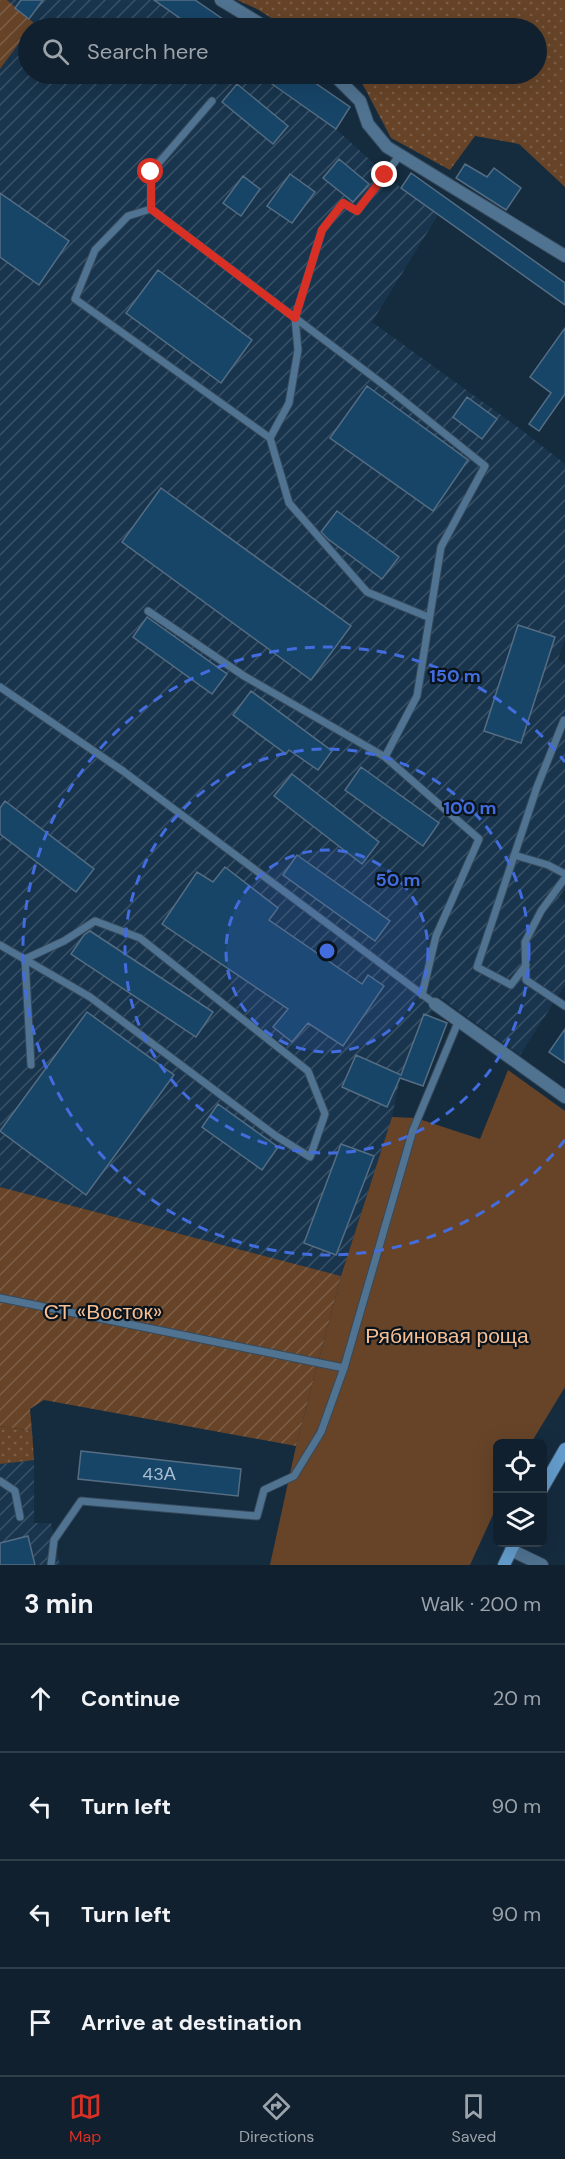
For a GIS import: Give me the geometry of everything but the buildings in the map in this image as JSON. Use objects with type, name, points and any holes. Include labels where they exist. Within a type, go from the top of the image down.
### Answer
[{"type":"main road","points":[[547,1482],[565,1449]]},
{"type":"main road","points":[[504,1565],[513,1547]]},
{"type":"street","points":[[221,0],[251,18]]},
{"type":"street","points":[[343,84],[360,101],[368,124],[387,147],[565,256]]},
{"type":"street","points":[[435,1004],[565,1097]]},
{"type":"street","points":[[515,1547],[542,1565]]},
{"type":"lane","points":[[151,209],[151,172],[212,101]]},
{"type":"lane","points":[[270,438],[289,403],[298,350],[295,318],[322,230],[343,203],[357,211],[400,155]]},
{"type":"lane","points":[[151,209],[384,385],[485,466],[441,547],[417,696],[386,757]]},
{"type":"lane","points":[[151,209],[128,216],[95,250],[75,299],[270,438],[289,503],[367,592],[428,617]]},
{"type":"lane","points":[[148,611],[244,676],[386,757],[479,839],[436,936],[422,995]]},
{"type":"lane","points":[[0,687],[123,771],[435,1004]]},
{"type":"lane","points":[[526,965],[512,985],[477,967],[537,787],[565,721]]},
{"type":"lane","points":[[514,855],[548,865],[565,876],[541,911],[525,942],[526,980],[565,1006]]},
{"type":"lane","points":[[0,945],[90,998],[276,1136],[310,1157],[325,1114],[308,1071],[140,938],[95,921],[64,941],[25,959]]},
{"type":"lane","points":[[25,959],[31,1065]]},
{"type":"lane","points":[[51,1565],[54,1540],[81,1501],[257,1515],[264,1490],[294,1476],[321,1432],[344,1368],[413,1131],[459,1020]]},
{"type":"lane","points":[[0,1298],[344,1368]]},
{"type":"lane","points":[[0,1481],[15,1491],[20,1517]]},
{"type":"shaded area","points":[[7,0],[154,0],[180,18],[28,18]]},
{"type":"shaded area","points":[[18,44],[18,84],[272,84],[336,129],[401,188],[438,215],[372,322],[565,464],[565,639],[558,659],[565,664],[565,889],[559,897],[565,902],[565,985],[520,1055],[438,996],[430,1016],[424,1014],[400,1078],[392,1117],[341,1276],[0,1187],[0,69]]},
{"type":"shaded area","points":[[34,1460],[34,1523],[51,1523],[60,1565],[0,1565],[0,1464]]},
{"type":"green space","points":[[0,0],[7,0],[28,18],[18,18],[18,45],[0,69]]},
{"type":"green space","points":[[237,0],[565,0],[565,187],[519,144],[475,136],[450,170],[391,138],[363,84],[547,84],[547,18],[271,18]]},
{"type":"green space","name":"Рябиновая роща","points":[[508,1070],[565,1111],[565,1387],[533,1439],[493,1439],[493,1515],[470,1565],[270,1565],[296,1446],[341,1276],[392,1117],[416,1118],[480,1139]]},
{"type":"green space","name":"СТ «Восток»","points":[[0,1187],[341,1276],[296,1446],[44,1400],[30,1409],[32,1431],[0,1426]]},
{"type":"green space","points":[[0,1426],[32,1431],[34,1460],[0,1464]]},
{"type":"route","points":[[151,172],[151,209],[295,318],[322,230],[343,203],[357,211],[385,175]]}]
